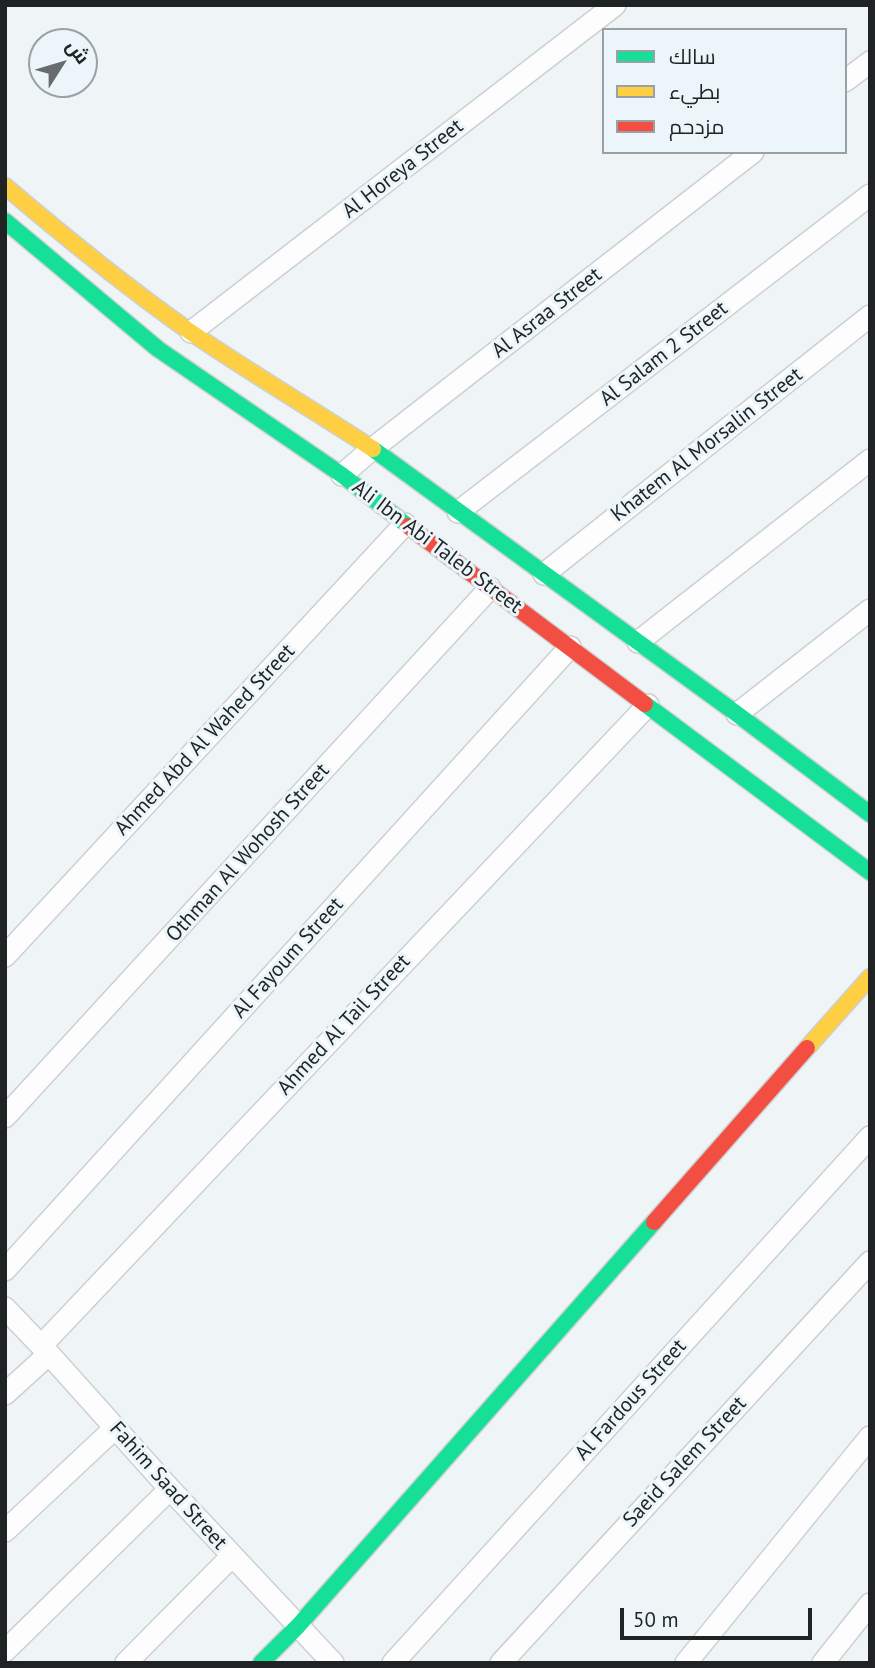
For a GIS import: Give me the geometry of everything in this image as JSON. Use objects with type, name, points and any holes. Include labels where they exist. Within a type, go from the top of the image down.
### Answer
[{"type":"street","name":"Al Horeya Street","points":[[191,332],[615,5]]},
{"type":"street","points":[[847,79],[870,62]]},
{"type":"street","name":"Al Asraa Street","points":[[342,475],[750,154]]},
{"type":"street","name":"Ali Ibn Abi Taleb Street","points":[[5,186],[136,293],[191,332],[372,449],[870,814]]},
{"type":"street","name":"Al Salam 2 Street","points":[[458,512],[870,195]]},
{"type":"street","name":"Ali Ibn Abi Taleb Street","points":[[5,221],[158,349],[342,475],[870,872]]},
{"type":"street","name":"Khatem Al Morsalin Street","points":[[544,574],[870,316]]},
{"type":"street","points":[[638,642],[870,460]]},
{"type":"street","name":"Ahmed Abd Al Wahed Street","points":[[5,956],[405,524]]},
{"type":"street","name":"Othman Al Wohosh Street","points":[[5,1117],[490,588]]},
{"type":"street","points":[[737,714],[870,610]]},
{"type":"street","name":"Al Fayoum Street","points":[[5,1270],[570,647]]},
{"type":"street","name":"Ahmed Al Tail Street","points":[[5,1394],[648,705]]},
{"type":"street","points":[[261,1663],[298,1626],[870,977]]},
{"type":"street","name":"Al Fardous Street","points":[[393,1663],[870,1137]]},
{"type":"street","name":"Saeid Salem Street","points":[[501,1663],[870,1262]]},
{"type":"street","name":"Fahim Saad Street","points":[[6,1310],[333,1663]]},
{"type":"street","points":[[5,1531],[115,1428]]},
{"type":"street","points":[[686,1663],[870,1437]]},
{"type":"street","points":[[5,1650],[170,1489]]},
{"type":"street","points":[[126,1663],[232,1556]]},
{"type":"street","points":[[823,1663],[870,1604]]},
{"type":"traffic: fast","points":[[5,221],[158,349],[342,475],[408,526]]},
{"type":"traffic: fast","points":[[373,449],[870,814]]},
{"type":"traffic: fast","points":[[645,704],[870,872]]},
{"type":"traffic: fast","points":[[261,1663],[298,1626],[654,1222]]},
{"type":"traffic: slow","points":[[5,186],[96,261],[189,331],[373,449]]},
{"type":"traffic: slow","points":[[807,1048],[870,977]]},
{"type":"traffic: jam","points":[[408,526],[645,704]]},
{"type":"traffic: jam","points":[[654,1222],[807,1048]]}]
